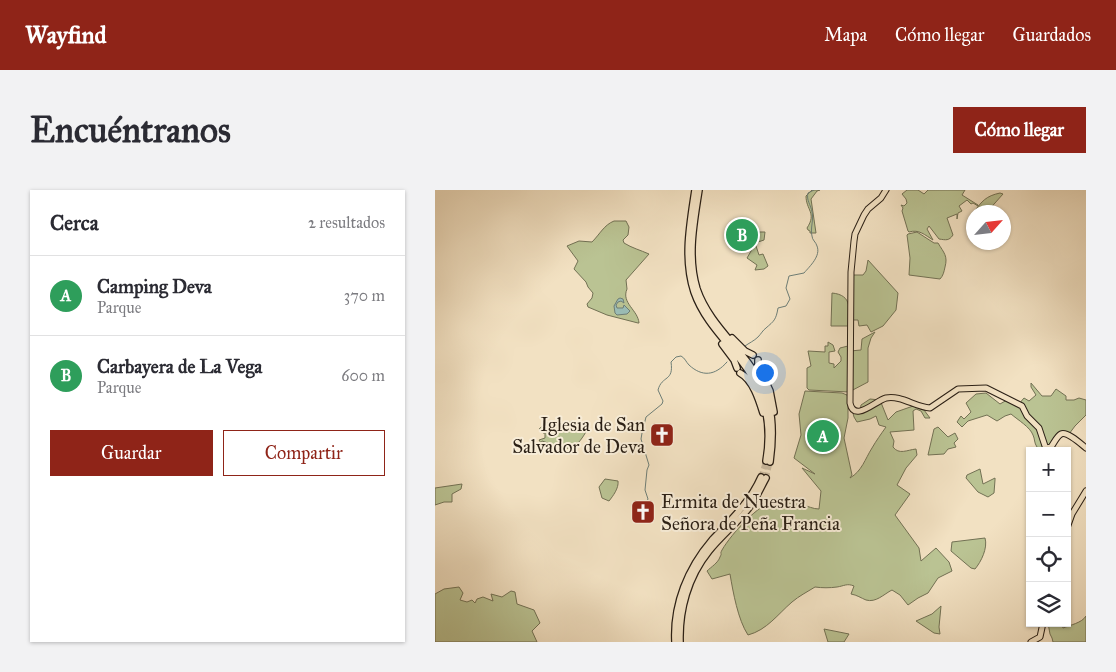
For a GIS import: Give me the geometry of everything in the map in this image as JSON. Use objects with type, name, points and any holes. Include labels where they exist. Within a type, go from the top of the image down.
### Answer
[{"type":"highway","points":[[695,190],[689,225],[687,253],[690,280],[701,311],[710,327],[735,360],[738,370],[750,383],[759,401],[764,417],[769,460]]},
{"type":"highway","points":[[699,190],[691,247],[695,278],[702,301],[708,312],[751,366],[764,389],[773,425],[769,460]]},
{"type":"highway","points":[[885,190],[881,198],[866,212],[855,234],[849,281],[851,309],[850,406],[860,412],[889,398],[930,408],[958,389],[986,388],[1022,406],[1027,416],[1039,428],[1047,448],[1051,447],[1059,435],[1064,433],[1086,448]]},
{"type":"highway","points":[[691,247],[696,278],[703,300],[716,321],[745,351],[755,357],[770,392],[774,413],[775,436],[773,454],[769,460]]},
{"type":"highway","points":[[699,305],[711,326],[748,369],[760,391],[769,428],[769,460]]},
{"type":"highway","points":[[675,642],[677,613],[683,590],[691,571],[712,540],[746,503],[763,477],[757,495],[749,508],[709,551],[693,576],[683,605],[680,642]]},
{"type":"highway","points":[[1071,517],[1086,491]]},
{"type":"highway","points":[[1031,642],[1040,637],[1042,627]]},
{"type":"green space","points":[[812,190],[820,190],[811,199],[816,233],[810,233],[807,228],[811,215],[806,196]]},
{"type":"green space","points":[[907,190],[918,190],[924,194],[928,190],[965,190],[962,195],[978,205],[971,204],[967,200],[959,206],[962,211],[958,213],[957,219],[957,214],[947,218],[953,235],[949,239],[939,239],[929,226],[927,229],[933,240],[925,234],[908,231],[901,205],[904,206],[907,203],[902,194]]},
{"type":"green space","points":[[1003,194],[993,205],[979,205],[985,200],[991,196]]},
{"type":"green space","points":[[614,221],[626,221],[629,227],[628,235],[623,240],[624,243],[649,254],[626,280],[626,298],[639,323],[607,315],[588,307],[587,304],[592,298],[593,293],[574,269],[578,261],[567,246],[579,241],[592,242],[605,227]]},
{"type":"green space","points":[[754,232],[765,232],[764,240],[755,243],[759,255],[763,254],[768,266],[764,269],[755,270],[757,265],[747,258],[754,246]]},
{"type":"green space","points":[[917,232],[934,243],[938,243],[944,252],[946,263],[940,279],[909,275],[910,258],[907,235]]},
{"type":"green space","points":[[868,260],[898,293],[896,310],[883,326],[871,332],[867,325],[859,326],[858,320],[852,320],[853,275],[863,275],[866,271]]},
{"type":"green space","points":[[832,293],[839,294],[847,300],[849,326],[831,326]]},
{"type":"green space","points":[[875,332],[868,348],[868,382],[849,392],[809,390],[807,388],[807,368],[811,366],[808,351],[825,352],[825,346],[828,346],[828,342],[833,345],[835,351],[829,352],[829,363],[834,364],[834,368],[841,361],[838,352],[840,348],[848,346],[850,351],[861,350],[862,339]]},
{"type":"green space","points":[[1031,383],[1042,396],[1051,396],[1056,389],[1066,396],[1066,400],[1079,398],[1086,400],[1086,415],[1069,434],[1067,433],[1048,447],[1037,447],[1034,436],[1027,426],[1011,414],[997,421],[987,415],[968,421],[962,427],[957,422],[961,416],[964,419],[971,412],[966,403],[976,394],[986,393],[1000,404],[1007,400],[1018,405],[1024,398],[1029,401],[1036,395],[1031,387]]},
{"type":"green space","points":[[805,391],[842,393],[847,395],[848,418],[844,438],[852,475],[850,478],[860,468],[886,427],[879,425],[876,416],[857,422],[853,413],[860,411],[861,405],[870,399],[880,400],[888,420],[896,412],[916,405],[924,410],[930,418],[925,418],[921,411],[916,409],[913,411],[914,430],[890,432],[895,449],[903,451],[916,449],[917,455],[906,468],[897,485],[910,494],[895,515],[919,548],[921,561],[936,548],[949,562],[952,571],[938,578],[928,593],[908,605],[900,595],[892,590],[870,601],[851,594],[854,586],[852,585],[832,588],[815,587],[795,600],[767,626],[748,635],[739,614],[730,574],[712,579],[707,571],[718,561],[722,550],[738,528],[753,514],[776,499],[786,503],[819,509],[821,491],[802,468],[815,474],[794,458],[801,435],[799,414]]},
{"type":"green space","points":[[573,421],[588,428],[580,440],[572,447],[555,447],[547,445],[548,443],[542,441],[541,443],[539,440],[545,438],[543,430],[539,429],[546,423]]},
{"type":"green space","points":[[938,427],[948,437],[955,433],[958,439],[954,443],[956,447],[948,449],[944,454],[928,455],[934,429]]},
{"type":"green space","points":[[980,469],[983,484],[995,478],[994,493],[988,497],[978,492],[966,478],[967,475]]},
{"type":"green space","points":[[605,479],[618,481],[617,489],[609,501],[602,498],[599,487]]},
{"type":"green space","points":[[462,484],[461,489],[452,494],[452,502],[435,505],[435,488]]},
{"type":"green space","points":[[985,538],[986,546],[980,563],[975,569],[971,568],[951,551],[952,542]]},
{"type":"green space","points":[[459,587],[463,593],[460,600],[467,602],[472,600],[475,603],[477,599],[483,597],[493,601],[491,594],[502,597],[511,591],[515,592],[517,604],[534,610],[540,623],[532,631],[537,642],[435,642],[435,594],[444,589]]},
{"type":"green space","points":[[941,606],[940,634],[934,633],[916,621],[932,614]]},
{"type":"green space","points":[[1086,616],[1086,642],[1053,642],[1049,627],[1071,627],[1071,625]]},
{"type":"green space","points":[[824,629],[849,634],[844,642],[828,642]]},
{"type":"water","points":[[620,298],[623,299],[624,303],[618,302],[617,308],[623,308],[624,305],[630,311],[627,314],[617,315],[615,313],[614,306]]},
{"type":"waterway","points":[[745,346],[773,322],[778,308],[786,306],[790,299],[786,288],[789,276],[804,273],[816,257],[818,250],[812,237],[812,215],[808,200],[808,193],[814,190]]},
{"type":"waterway","points":[[644,507],[648,499],[645,490],[649,465],[641,439],[642,433],[646,417],[662,404],[663,401],[658,390],[662,382],[671,373],[671,362],[676,357],[681,356],[694,369],[704,373],[718,370],[727,362]]},
{"type":"tunnel","points":[[761,477],[766,461]]},
{"type":"tunnel","points":[[766,478],[770,462]]},
{"type":"place","name":"Carbayera de La Vega","points":[[742,235]]},
{"type":"place","name":"Iglesia de San Salvador de Deva","points":[[662,435]]},
{"type":"place","name":"Camping Deva","points":[[823,436]]},
{"type":"place","name":"Ermita de Nuestra Señora de Peña Francia","points":[[643,512]]}]
